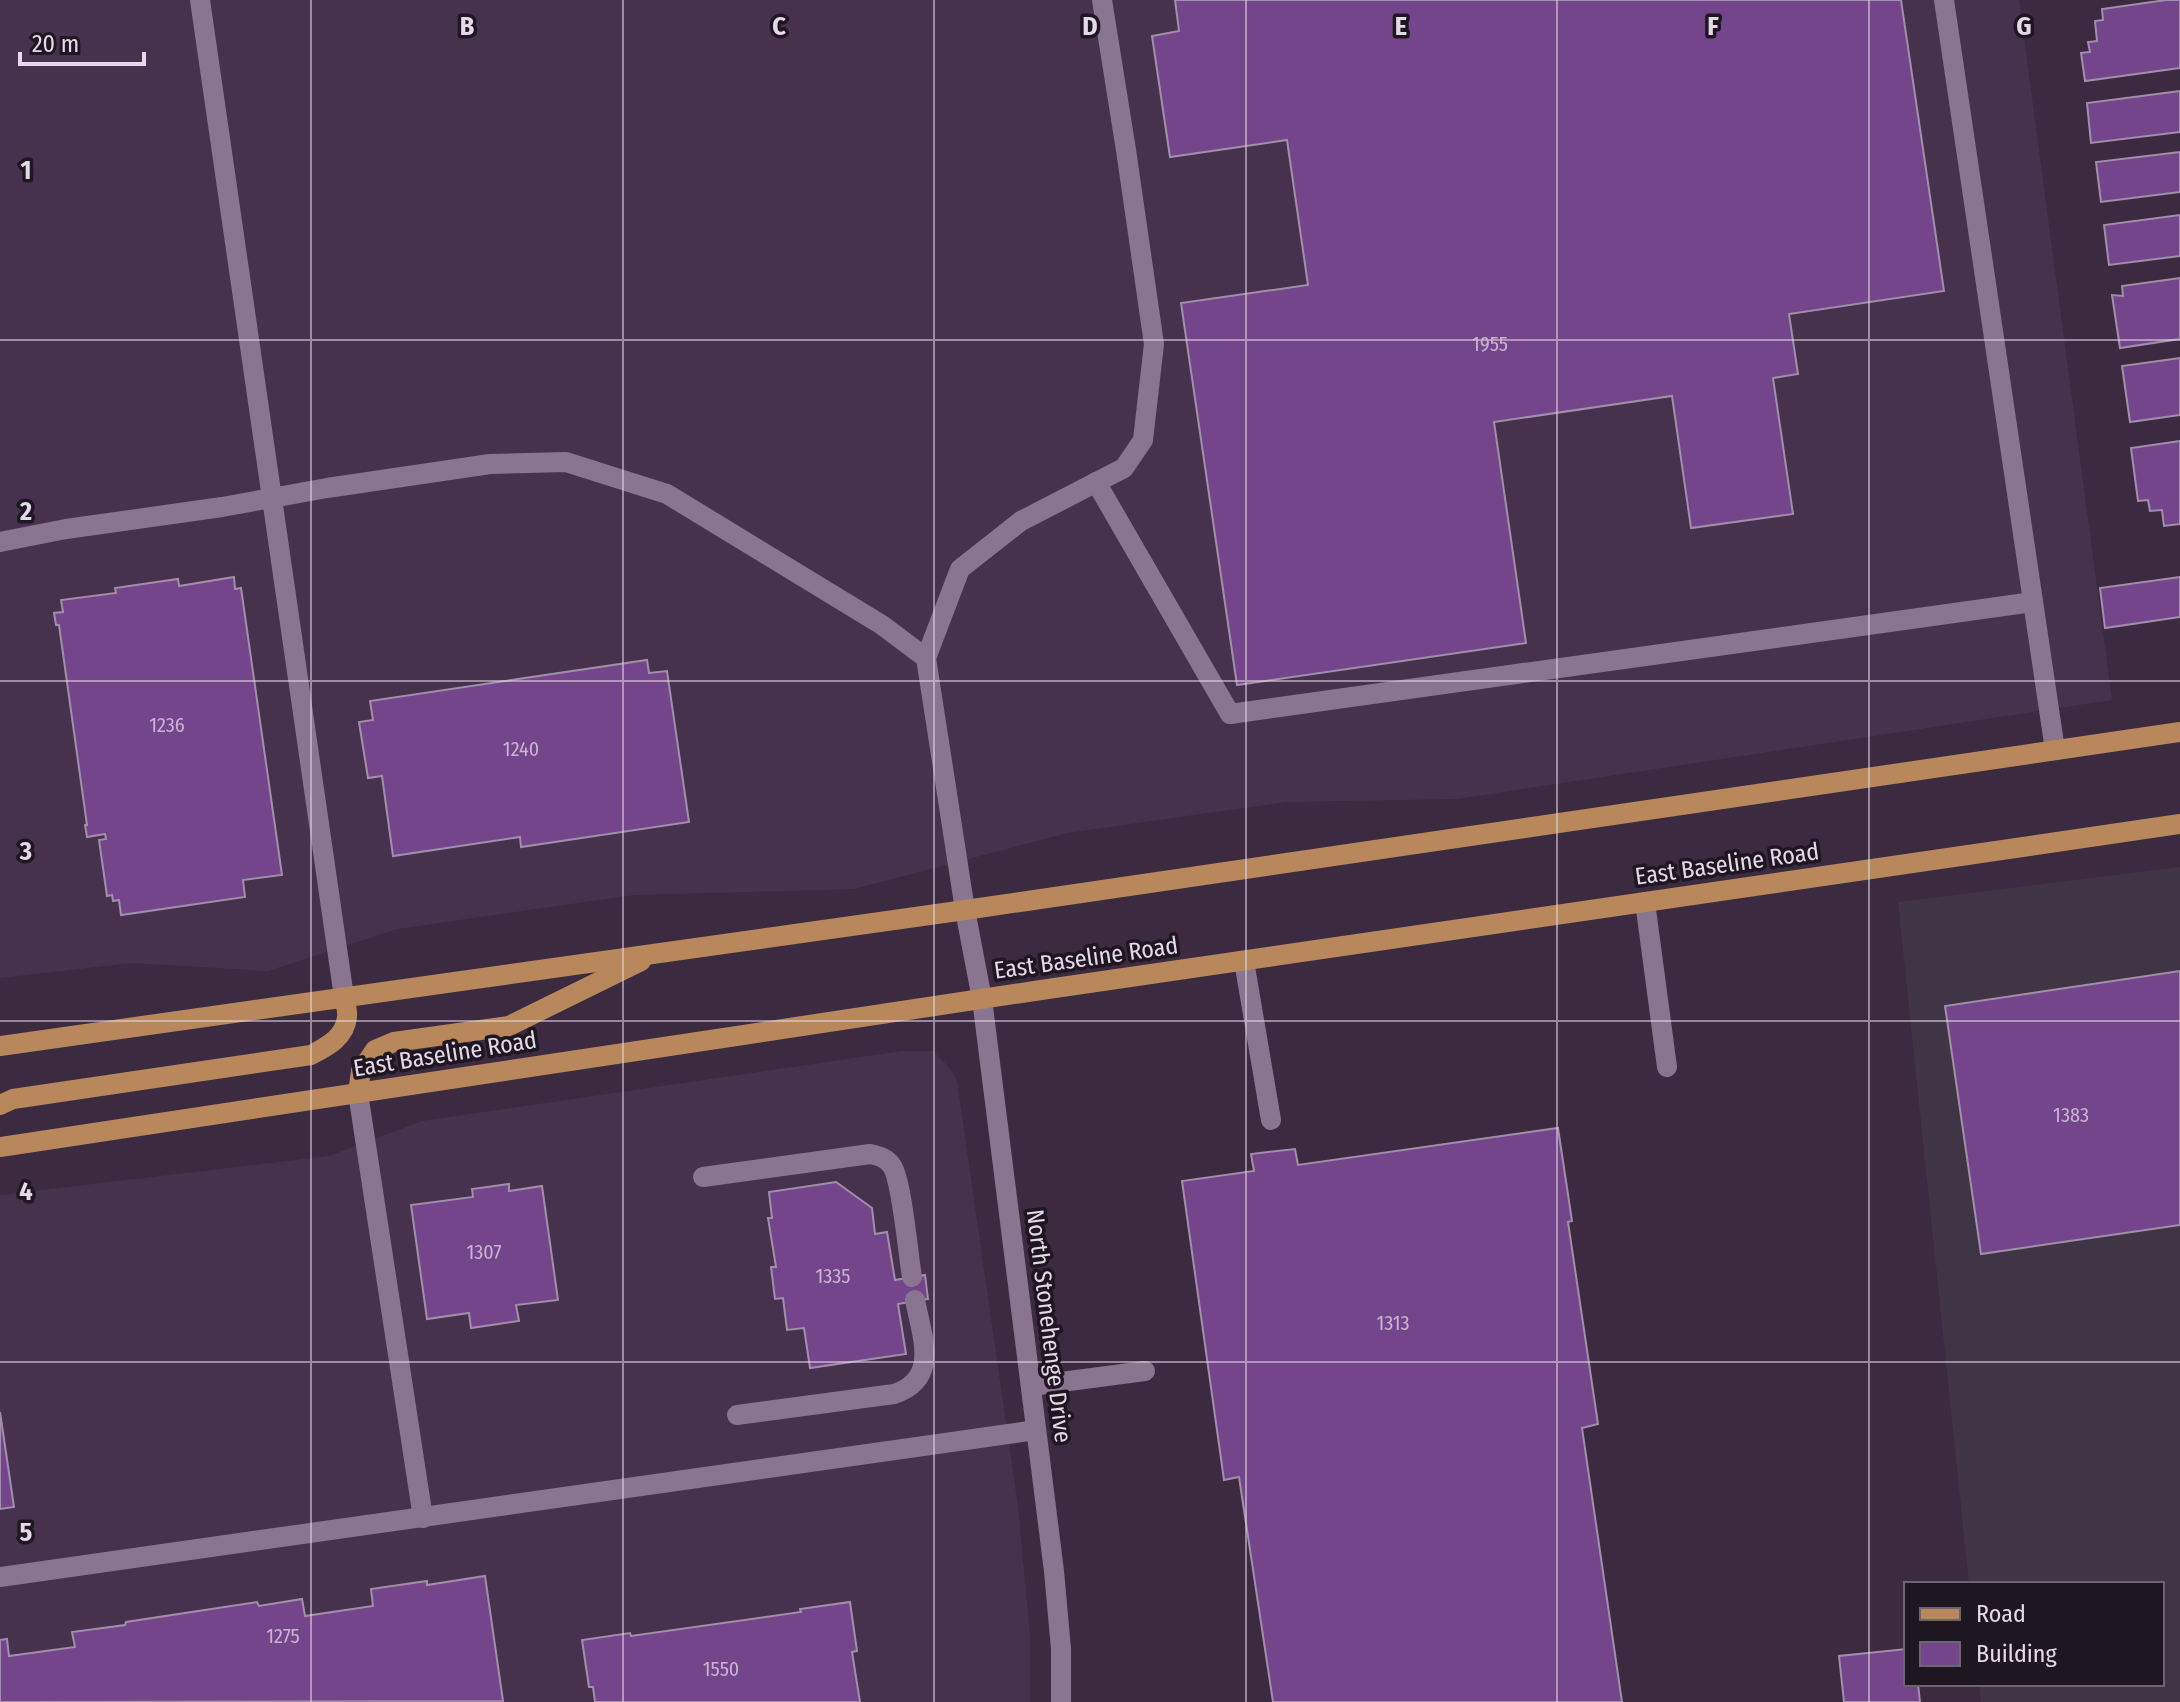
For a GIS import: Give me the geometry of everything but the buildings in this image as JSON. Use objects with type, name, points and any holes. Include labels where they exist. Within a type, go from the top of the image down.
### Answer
[{"type":"main road","points":[[0,1046],[965,910],[2180,732]]},
{"type":"main road","name":"East Baseline Road","points":[[0,1147],[982,999],[2180,824]]},
{"type":"main road","points":[[358,1093],[361,1071],[375,1050],[394,1042],[509,1026],[659,952]]},
{"type":"main road","points":[[0,1105],[13,1099],[311,1055],[332,1044],[342,1032],[348,1017],[344,997]]},
{"type":"street","points":[[200,0],[344,997]]},
{"type":"street","points":[[0,542],[66,529],[490,464],[566,462],[667,494],[882,625],[926,658],[960,569],[1021,521],[1124,468],[1143,440],[1154,344],[1102,0]]},
{"type":"street","points":[[1944,0],[2055,750]]},
{"type":"street","points":[[1096,482],[1230,714],[2033,602]]},
{"type":"street","name":"North Stonehenge Drive","points":[[926,658],[982,999],[1054,1571],[1061,1649],[1061,1702]]},
{"type":"street","points":[[1645,902],[1667,1067]]},
{"type":"street","points":[[1244,961],[1271,1120]]},
{"type":"street","points":[[358,1093],[423,1518]]},
{"type":"street","points":[[703,1177],[870,1154],[879,1156],[888,1161],[897,1176],[912,1277]]},
{"type":"street","points":[[737,1415],[905,1390],[915,1383],[926,1361],[915,1300]]},
{"type":"street","points":[[1031,1386],[1145,1371]]},
{"type":"street","points":[[0,1577],[1036,1430]]},
{"type":"shaded area","points":[[0,0],[2019,0],[2112,700],[1457,799],[1286,802],[1067,833],[854,889],[634,895],[397,929],[268,971],[131,963],[0,978]]},
{"type":"shaded area","points":[[2180,867],[2180,1702],[1981,1702],[1979,1686],[2164,1686],[2164,1582],[1969,1582],[1898,902]]},
{"type":"shaded area","points":[[902,1051],[933,1051],[957,1081],[1018,1507],[1030,1634],[1030,1702],[0,1702],[0,1195],[329,1156],[422,1121]]}]
